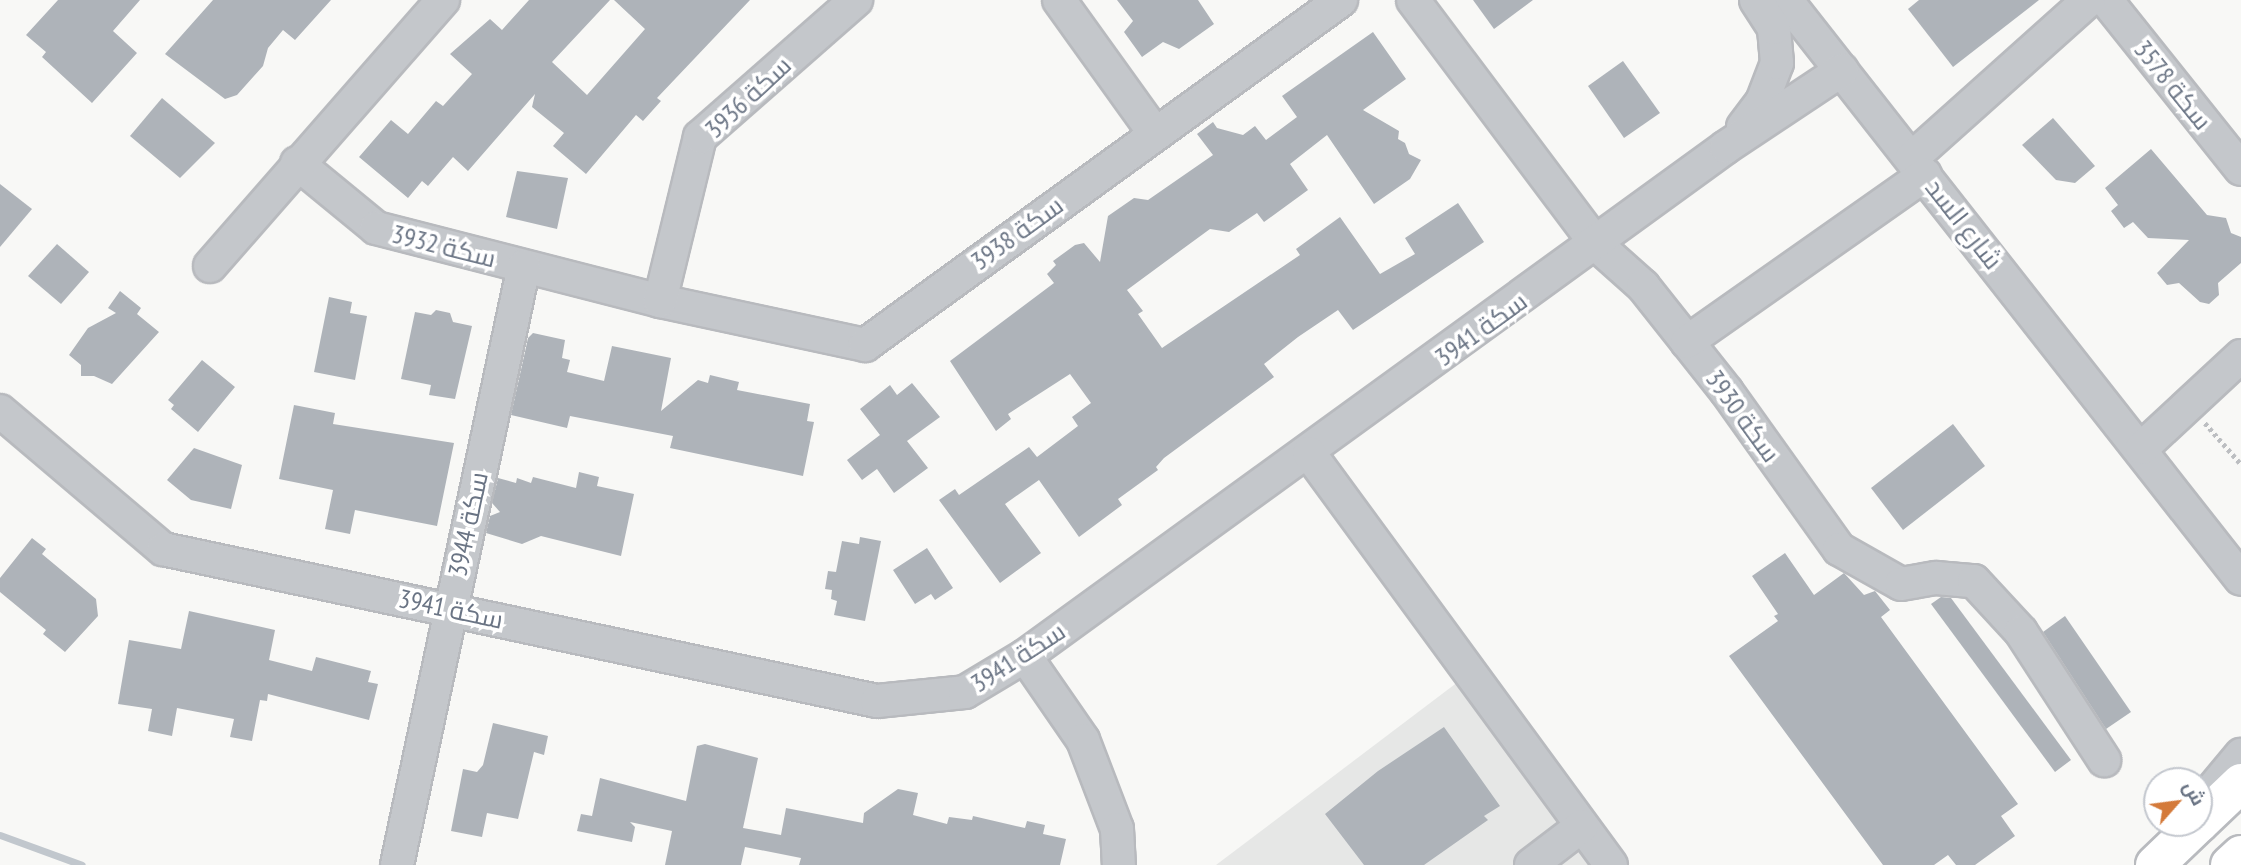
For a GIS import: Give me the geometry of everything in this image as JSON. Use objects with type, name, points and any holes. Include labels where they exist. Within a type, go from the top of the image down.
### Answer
[{"type":"main road","points":[[2213,810],[2241,783]]},
{"type":"main road","points":[[2155,865],[2184,837]]},
{"type":"main road","points":[[2230,865],[2241,855]]},
{"type":"street","points":[[210,266],[297,163],[443,0]]},
{"type":"street","name":"سكة 3936","points":[[660,301],[700,137],[856,0]]},
{"type":"street","points":[[1059,0],[1154,132]]},
{"type":"street","name":"سكة 3938","points":[[660,301],[865,345],[1154,132],[1341,0]]},
{"type":"street","name":"سكة 3930","points":[[1413,0],[1597,245],[1643,286],[1687,342],[1839,549],[1901,584],[1936,578],[1974,581],[2021,632],[2104,760]]},
{"type":"street","points":[[1726,147],[1762,102],[1777,63],[1774,28],[1756,0]]},
{"type":"street","name":"شارع السد","points":[[1786,0],[2187,505]]},
{"type":"street","points":[[1687,342],[1918,166],[2089,0]]},
{"type":"street","name":"سكة 3578","points":[[2106,0],[2241,169]]},
{"type":"street","name":"سكة 3941","points":[[0,411],[163,549],[877,701],[965,692],[1025,656],[1597,245],[1726,147],[1842,69]]},
{"type":"street","name":"سكة 3932","points":[[297,163],[376,228],[660,301]]},
{"type":"street","name":"سكة 3944","points":[[397,865],[449,609],[524,266]]},
{"type":"street","points":[[2142,448],[2241,356]]},
{"type":"street","points":[[1309,453],[1611,865]]},
{"type":"street","points":[[2187,505],[2241,558]]},
{"type":"street","points":[[2187,505],[2241,579]]},
{"type":"street","points":[[1025,656],[1083,740],[1117,829],[1119,865]]},
{"type":"street","points":[[2213,788],[2241,755]]},
{"type":"street","points":[[1531,865],[1582,827]]},
{"type":"street","points":[[2145,865],[2170,837]]},
{"type":"path","points":[[2188,404],[2241,464]]},
{"type":"shaded area","points":[[1479,666],[1619,865],[1216,865]]},
{"type":"building","points":[[58,0],[140,0],[113,31],[137,53],[92,103],[42,57],[46,52],[26,35]]},
{"type":"building","points":[[213,0],[331,0],[295,40],[283,30],[268,48],[263,66],[237,95],[225,99],[165,54]]},
{"type":"building","points":[[529,0],[610,0],[552,62],[587,95],[645,29],[614,0],[750,0],[657,98],[661,101],[643,121],[636,115],[586,174],[553,146],[564,133],[532,107],[535,94],[468,171],[453,157],[428,186],[422,181],[408,198],[359,157],[391,120],[408,134],[436,101],[443,106],[472,74],[450,54],[490,19],[502,30]]},
{"type":"building","points":[[1117,0],[1198,0],[1214,24],[1179,49],[1163,42],[1142,57],[1124,32],[1133,21]]},
{"type":"building","points":[[1473,0],[1533,0],[1494,29]]},
{"type":"building","points":[[1919,0],[2039,0],[1953,67],[1908,9]]},
{"type":"building","points":[[1373,32],[1406,79],[1363,110],[1399,131],[1398,139],[1405,143],[1409,154],[1421,160],[1410,179],[1374,204],[1327,135],[1290,164],[1308,190],[1264,222],[1257,213],[1229,232],[1210,229],[1127,290],[1143,311],[1138,314],[1162,348],[1300,255],[1296,249],[1340,217],[1380,274],[1415,254],[1405,238],[1458,203],[1484,242],[1353,330],[1338,310],[1298,337],[1264,364],[1274,377],[1164,458],[1156,467],[1158,470],[1118,499],[1122,505],[1079,537],[1039,480],[1005,504],[1041,553],[1000,583],[939,500],[955,489],[959,495],[1029,447],[1037,457],[1078,426],[1072,417],[1091,403],[1070,374],[1008,414],[1011,419],[996,431],[950,361],[1054,283],[1047,274],[1056,265],[1053,261],[1075,245],[1084,243],[1100,262],[1108,216],[1134,198],[1148,200],[1213,155],[1197,134],[1213,122],[1217,128],[1243,135],[1255,126],[1266,140],[1297,117],[1282,96]]},
{"type":"building","points":[[1623,61],[1660,113],[1624,138],[1588,86]]},
{"type":"building","points":[[162,98],[215,143],[180,178],[130,136]]},
{"type":"building","points":[[2053,118],[2095,166],[2075,183],[2056,180],[2022,145]]},
{"type":"building","points":[[2151,149],[2207,215],[2226,218],[2231,233],[2241,237],[2241,263],[2218,283],[2219,295],[2209,304],[2200,302],[2179,283],[2167,285],[2157,273],[2189,240],[2148,238],[2133,222],[2124,228],[2111,211],[2118,205],[2105,188]]},
{"type":"building","points":[[517,171],[568,178],[557,229],[506,217]]},
{"type":"building","points":[[0,184],[32,209],[0,247]]},
{"type":"building","points":[[57,244],[89,272],[61,304],[28,276]]},
{"type":"building","points":[[120,291],[141,308],[137,314],[159,332],[112,384],[94,376],[81,376],[81,365],[69,355],[88,328],[116,313],[108,308]]},
{"type":"building","points":[[329,297],[352,302],[350,313],[367,316],[355,380],[314,372]]},
{"type":"building","points":[[436,310],[450,313],[453,322],[472,326],[455,399],[429,395],[431,385],[401,379],[415,312],[431,315]]},
{"type":"building","points":[[533,333],[565,340],[562,358],[570,360],[567,372],[604,381],[612,346],[671,358],[661,411],[698,380],[708,383],[710,375],[739,382],[737,390],[810,404],[807,421],[814,422],[803,476],[670,448],[673,436],[570,416],[567,428],[511,415],[528,338]]},
{"type":"building","points":[[202,360],[235,387],[198,432],[171,409],[174,405],[168,400]]},
{"type":"building","points":[[912,383],[940,417],[907,441],[928,468],[894,493],[877,469],[862,480],[847,460],[880,435],[860,409],[890,385],[897,395]]},
{"type":"building","points":[[294,405],[335,413],[333,424],[454,443],[437,526],[355,510],[350,534],[325,529],[333,490],[279,479]]},
{"type":"building","points":[[1953,424],[1985,466],[1903,530],[1871,488]]},
{"type":"building","points":[[194,448],[242,465],[231,509],[191,500],[167,480]]},
{"type":"building","points":[[579,472],[599,477],[597,486],[634,494],[621,556],[541,536],[522,544],[486,533],[490,516],[500,512],[492,503],[498,478],[516,483],[517,478],[531,483],[533,477],[576,488]]},
{"type":"building","points":[[860,537],[881,541],[865,621],[834,615],[837,601],[831,599],[832,590],[825,589],[828,571],[836,572],[842,541],[859,544]]},
{"type":"building","points":[[32,538],[46,549],[42,554],[96,599],[98,616],[65,652],[43,634],[46,630],[0,592],[0,578]]},
{"type":"building","points":[[927,548],[953,588],[935,600],[931,594],[915,604],[893,570]]},
{"type":"building","points":[[1785,553],[1814,595],[1844,573],[1864,595],[1875,591],[1890,610],[1881,617],[2018,804],[2001,816],[2015,836],[1975,865],[1956,865],[1948,855],[1934,865],[1883,865],[1729,656],[1778,621],[1774,616],[1778,614],[1752,576]]},
{"type":"building","points":[[1941,597],[1951,598],[2071,760],[2055,772],[1931,604]]},
{"type":"building","points":[[189,611],[275,630],[269,660],[312,671],[316,657],[371,671],[368,682],[378,684],[369,720],[268,694],[267,701],[260,700],[252,741],[230,737],[234,719],[177,708],[172,736],[148,731],[152,709],[118,704],[129,640],[181,649]]},
{"type":"building","points":[[2065,616],[2131,712],[2106,729],[2043,632]]},
{"type":"building","points":[[493,723],[548,736],[544,755],[534,752],[518,819],[487,813],[482,837],[451,831],[463,769],[477,772],[483,765]]},
{"type":"building","points":[[1444,727],[1500,806],[1484,816],[1488,820],[1424,865],[1364,865],[1325,814],[1378,771]]},
{"type":"building","points":[[705,744],[758,758],[743,828],[781,835],[786,808],[863,823],[864,813],[898,789],[918,793],[913,815],[947,824],[949,817],[972,820],[973,816],[1025,828],[1027,821],[1045,825],[1043,834],[1066,839],[1060,865],[799,865],[801,858],[745,847],[741,865],[665,865],[672,831],[630,822],[635,827],[632,842],[577,831],[581,814],[592,816],[600,778],[686,801],[697,746]]},
{"type":"waterway","points":[[0,835],[82,865]]}]
